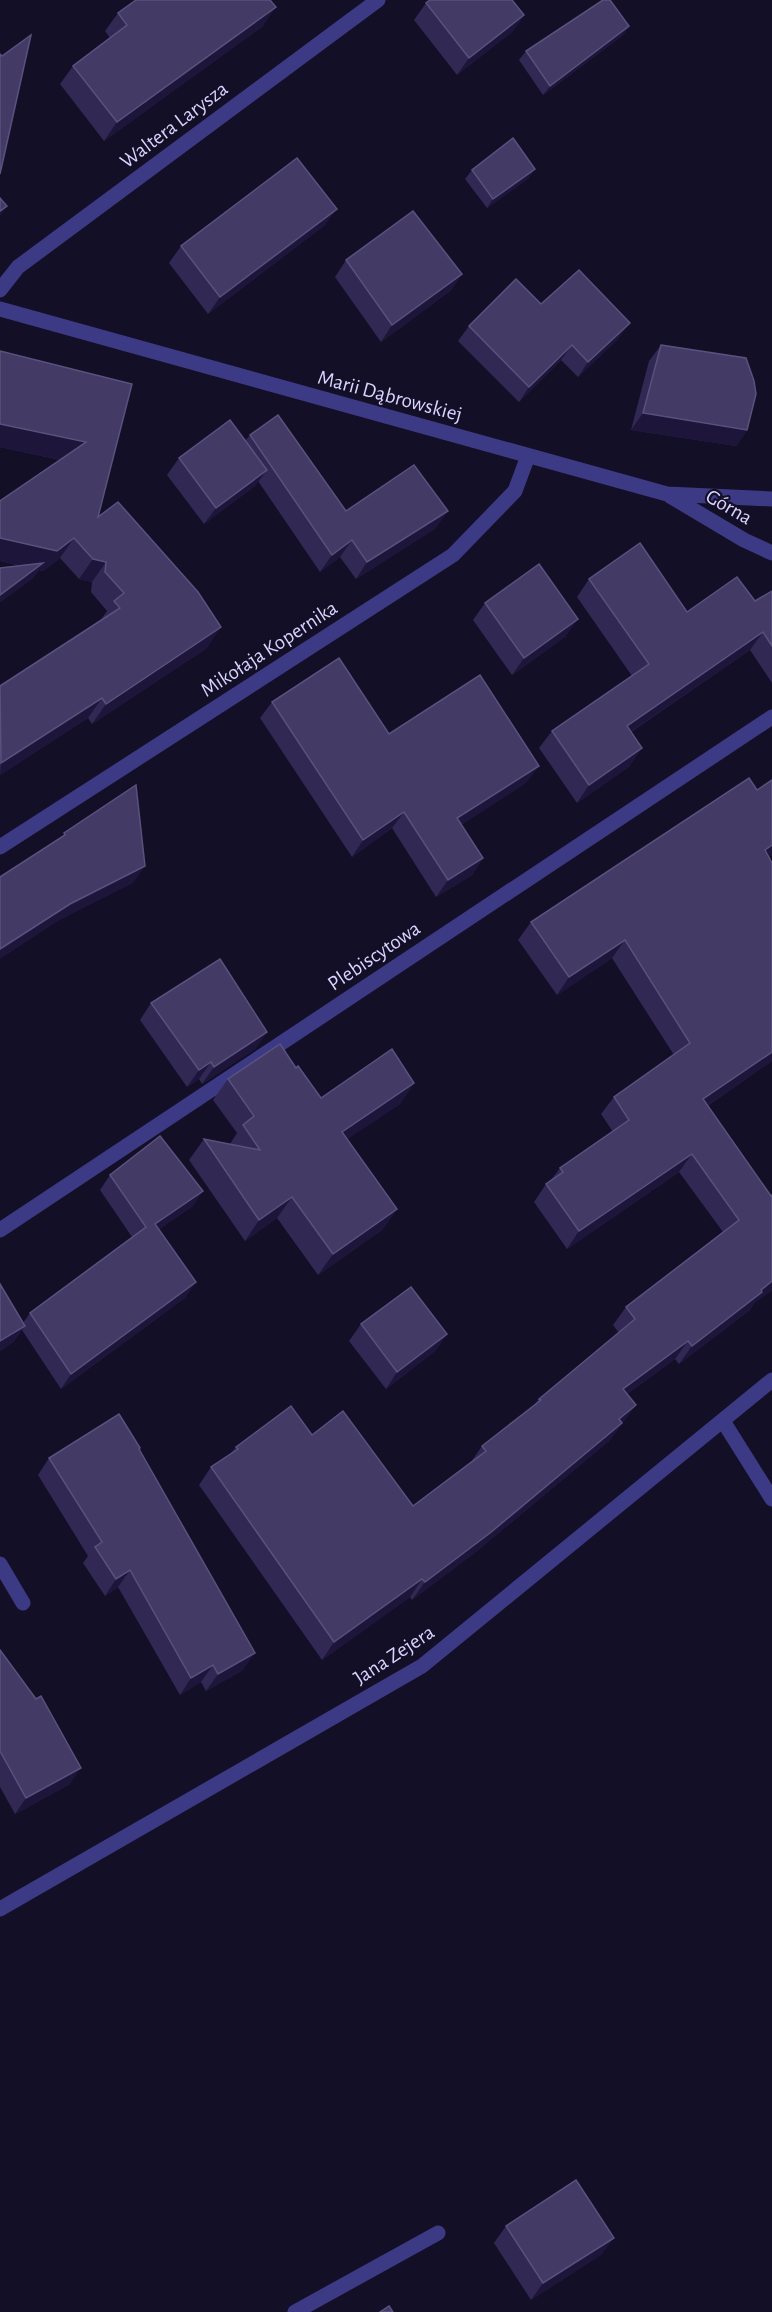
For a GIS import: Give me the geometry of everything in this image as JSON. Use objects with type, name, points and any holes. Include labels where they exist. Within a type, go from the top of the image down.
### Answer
[{"type":"street","name":"Waltera Larysza","points":[[0,290],[18,267],[378,0]]},
{"type":"street","name":"Marii Dąbrowskiej","points":[[0,309],[667,494],[772,499]]},
{"type":"street","name":"Mikołaja Kopernika","points":[[0,847],[453,555],[514,491],[528,456]]},
{"type":"street","name":"Górna","points":[[667,494],[744,540],[772,553]]},
{"type":"street","name":"Plebiscytowa","points":[[0,1230],[772,717]]},
{"type":"street","name":"Jana Zejera","points":[[0,1909],[423,1666],[772,1380]]},
{"type":"street","points":[[723,1420],[772,1499]]},
{"type":"street","points":[[0,1564],[23,1603]]},
{"type":"street","points":[[295,2312],[438,2233]]},
{"type":"building","points":[[136,0],[270,0],[276,7],[117,122],[73,66],[127,25],[118,13]]},
{"type":"building","points":[[430,0],[512,0],[524,15],[469,58],[426,3]]},
{"type":"building","points":[[603,0],[610,0],[629,26],[550,86],[526,51]]},
{"type":"building","points":[[31,35],[0,174],[0,54],[2,56]]},
{"type":"building","points":[[513,138],[535,169],[493,199],[472,170]]},
{"type":"building","points":[[297,158],[337,209],[220,297],[181,246]]},
{"type":"building","points":[[0,198],[7,206],[0,211]]},
{"type":"building","points":[[413,211],[462,274],[392,325],[346,260]]},
{"type":"building","points":[[579,270],[630,323],[588,362],[572,345],[529,387],[469,326],[516,279],[541,304]]},
{"type":"building","points":[[661,345],[746,358],[756,394],[747,430],[643,413]]},
{"type":"building","points":[[0,351],[132,384],[98,517],[118,502],[198,592],[221,627],[106,704],[102,698],[1,763],[0,686],[120,608],[114,601],[124,593],[105,572],[106,562],[93,559],[74,538],[57,551],[0,538],[0,501],[86,442],[0,424]]},
{"type":"building","points":[[278,415],[346,511],[414,465],[448,511],[367,562],[352,540],[332,555],[250,435]]},
{"type":"building","points":[[230,420],[267,470],[216,508],[179,458]]},
{"type":"building","points":[[640,543],[687,612],[737,577],[755,601],[772,591],[772,646],[763,632],[627,726],[642,748],[589,785],[552,731],[649,664],[589,579]]},
{"type":"building","points":[[43,563],[0,595],[0,568]]},
{"type":"building","points":[[539,564],[578,619],[524,658],[485,603]]},
{"type":"building","points":[[339,658],[389,734],[480,675],[539,766],[457,818],[483,858],[448,880],[404,812],[363,840],[272,702]]},
{"type":"building","points":[[749,778],[757,790],[772,780],[772,845],[765,850],[772,863],[772,1052],[703,1099],[772,1195],[772,1281],[761,1290],[762,1292],[692,1346],[688,1341],[623,1389],[636,1405],[619,1419],[622,1423],[490,1533],[425,1582],[422,1579],[334,1642],[211,1467],[238,1449],[236,1447],[291,1406],[312,1435],[343,1411],[413,1506],[486,1451],[482,1446],[541,1400],[539,1399],[635,1319],[626,1307],[739,1220],[692,1154],[579,1231],[546,1184],[563,1172],[560,1168],[629,1120],[614,1097],[690,1043],[625,940],[569,977],[531,922]]},
{"type":"building","points":[[136,785],[145,866],[70,904],[0,949],[0,877]]},
{"type":"building","points":[[220,959],[267,1032],[214,1067],[211,1062],[199,1070],[151,1003]]},
{"type":"building","points":[[280,1044],[321,1098],[392,1049],[414,1083],[342,1132],[397,1209],[333,1254],[292,1197],[259,1220],[204,1139],[260,1150],[243,1125],[254,1116],[228,1079]]},
{"type":"building","points":[[160,1136],[203,1191],[155,1224],[196,1282],[71,1374],[30,1313],[146,1227],[110,1175]]},
{"type":"building","points":[[0,1284],[25,1326],[0,1341]]},
{"type":"building","points":[[411,1287],[447,1334],[397,1372],[361,1324]]},
{"type":"building","points":[[119,1414],[255,1653],[218,1674],[213,1665],[191,1678],[130,1570],[116,1579],[95,1547],[102,1542],[49,1458]]},
{"type":"building","points":[[0,1650],[36,1699],[41,1696],[81,1768],[26,1798],[0,1751]]},
{"type":"building","points":[[576,2180],[614,2238],[543,2283],[506,2226]]},
{"type":"building","points":[[389,2306],[393,2312],[380,2312]]}]
